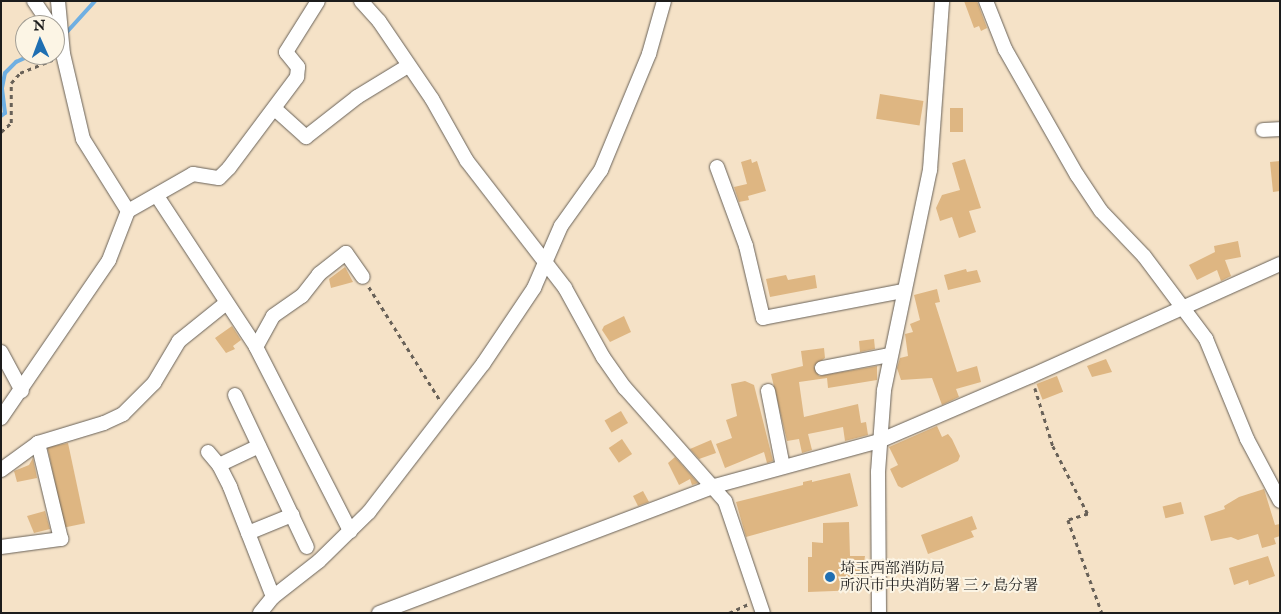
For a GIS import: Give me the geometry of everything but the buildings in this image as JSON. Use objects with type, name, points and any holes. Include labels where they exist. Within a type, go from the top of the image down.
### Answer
[{"type":"street","points":[[34,1],[44,15]]},
{"type":"street","points":[[56,15],[58,1]]},
{"type":"street","points":[[1,418],[22,391],[109,260],[128,212],[193,174],[219,178],[275,109],[297,78],[298,67],[286,52],[318,1]]},
{"type":"street","points":[[361,1],[379,21],[432,99],[467,161],[565,288],[603,357],[624,388],[648,418],[715,486],[725,501],[763,613]]},
{"type":"street","points":[[260,613],[274,597],[319,561],[400,476],[446,409],[483,364],[546,265],[561,226],[601,170],[650,54],[664,1]]},
{"type":"street","points":[[879,613],[879,441],[889,355],[930,170],[942,1]]},
{"type":"street","points":[[986,1],[1005,49],[1077,175],[1101,211],[1144,256],[1206,339],[1246,439],[1280,501]]},
{"type":"street","points":[[65,62],[83,139],[128,212]]},
{"type":"street","points":[[275,109],[306,137],[357,97],[408,66]]},
{"type":"street","points":[[1263,130],[1280,129]]},
{"type":"street","points":[[717,167],[746,246],[763,318],[902,291]]},
{"type":"street","points":[[157,196],[225,304],[256,347],[350,530]]},
{"type":"street","points":[[256,347],[273,316],[302,296],[319,274],[346,253],[363,277]]},
{"type":"street","points":[[379,613],[715,486],[879,441],[1031,376],[1280,264]]},
{"type":"street","points":[[1,470],[38,443],[104,423],[123,414],[154,383],[179,341],[225,304]]},
{"type":"street","points":[[1,352],[22,391]]},
{"type":"street","points":[[822,368],[889,355]]},
{"type":"street","points":[[768,391],[783,467]]},
{"type":"street","points":[[235,395],[307,547]]},
{"type":"street","points":[[1,547],[61,539],[38,443]]},
{"type":"street","points":[[219,465],[259,446]]},
{"type":"street","points":[[208,452],[219,465],[274,597]]},
{"type":"street","points":[[248,533],[292,516]]},
{"type":"path","points":[[1,132],[11,123],[11,83],[20,73],[38,65]]},
{"type":"path","points":[[363,277],[446,409]]},
{"type":"path","points":[[1031,376],[1053,446],[1088,514],[1068,520],[1102,613]]},
{"type":"path","points":[[729,613],[759,599]]},
{"type":"waterway","points":[[66,33],[95,1]]},
{"type":"waterway","points":[[1,116],[5,113],[2,88],[5,73],[15,63]]},
{"type":"place","name":"埼玉西部消防局 所沢市中央消防署 三ヶ島分署","points":[[830,577]]}]
